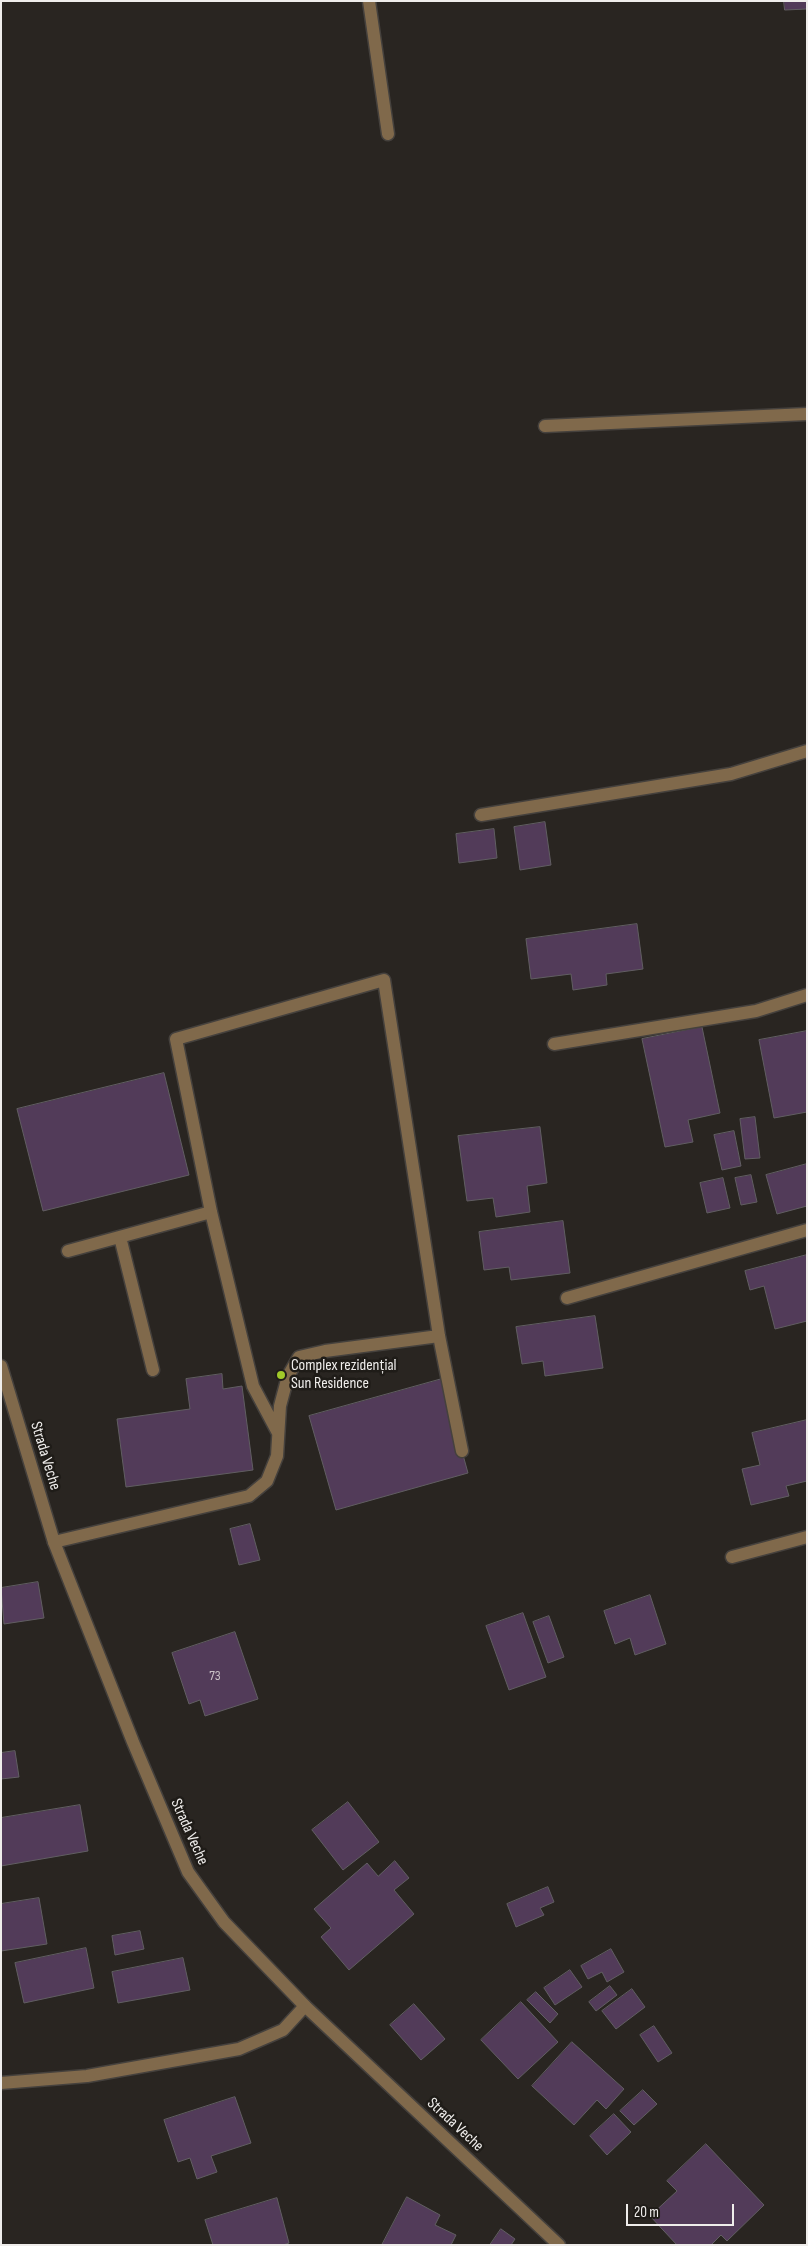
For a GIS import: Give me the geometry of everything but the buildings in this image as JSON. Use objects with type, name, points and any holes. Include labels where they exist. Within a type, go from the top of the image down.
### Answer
[{"type":"street","points":[[369,1],[388,134]]},
{"type":"street","points":[[545,426],[807,414]]},
{"type":"street","points":[[481,815],[731,774],[807,751]]},
{"type":"street","points":[[278,1433],[253,1386],[212,1212],[176,1039],[384,980],[439,1336],[462,1451]]},
{"type":"street","points":[[554,1044],[756,1011],[807,995]]},
{"type":"street","points":[[68,1251],[212,1212]]},
{"type":"street","points":[[567,1298],[807,1230]]},
{"type":"street","points":[[120,1237],[154,1370]]},
{"type":"street","points":[[54,1542],[249,1496],[267,1481],[276,1456],[280,1406],[288,1376],[299,1358],[325,1351],[439,1336]]},
{"type":"street","name":"Strada Veche","points":[[1,1366],[54,1542],[133,1742],[188,1872],[224,1922],[305,2006],[559,2245]]},
{"type":"street","points":[[732,1558],[807,1537]]},
{"type":"street","points":[[1,2083],[87,2076],[239,2049],[283,2030],[305,2006]]},
{"type":"place","name":"Complex rezidențial Sun Residence","points":[[281,1375]]}]
